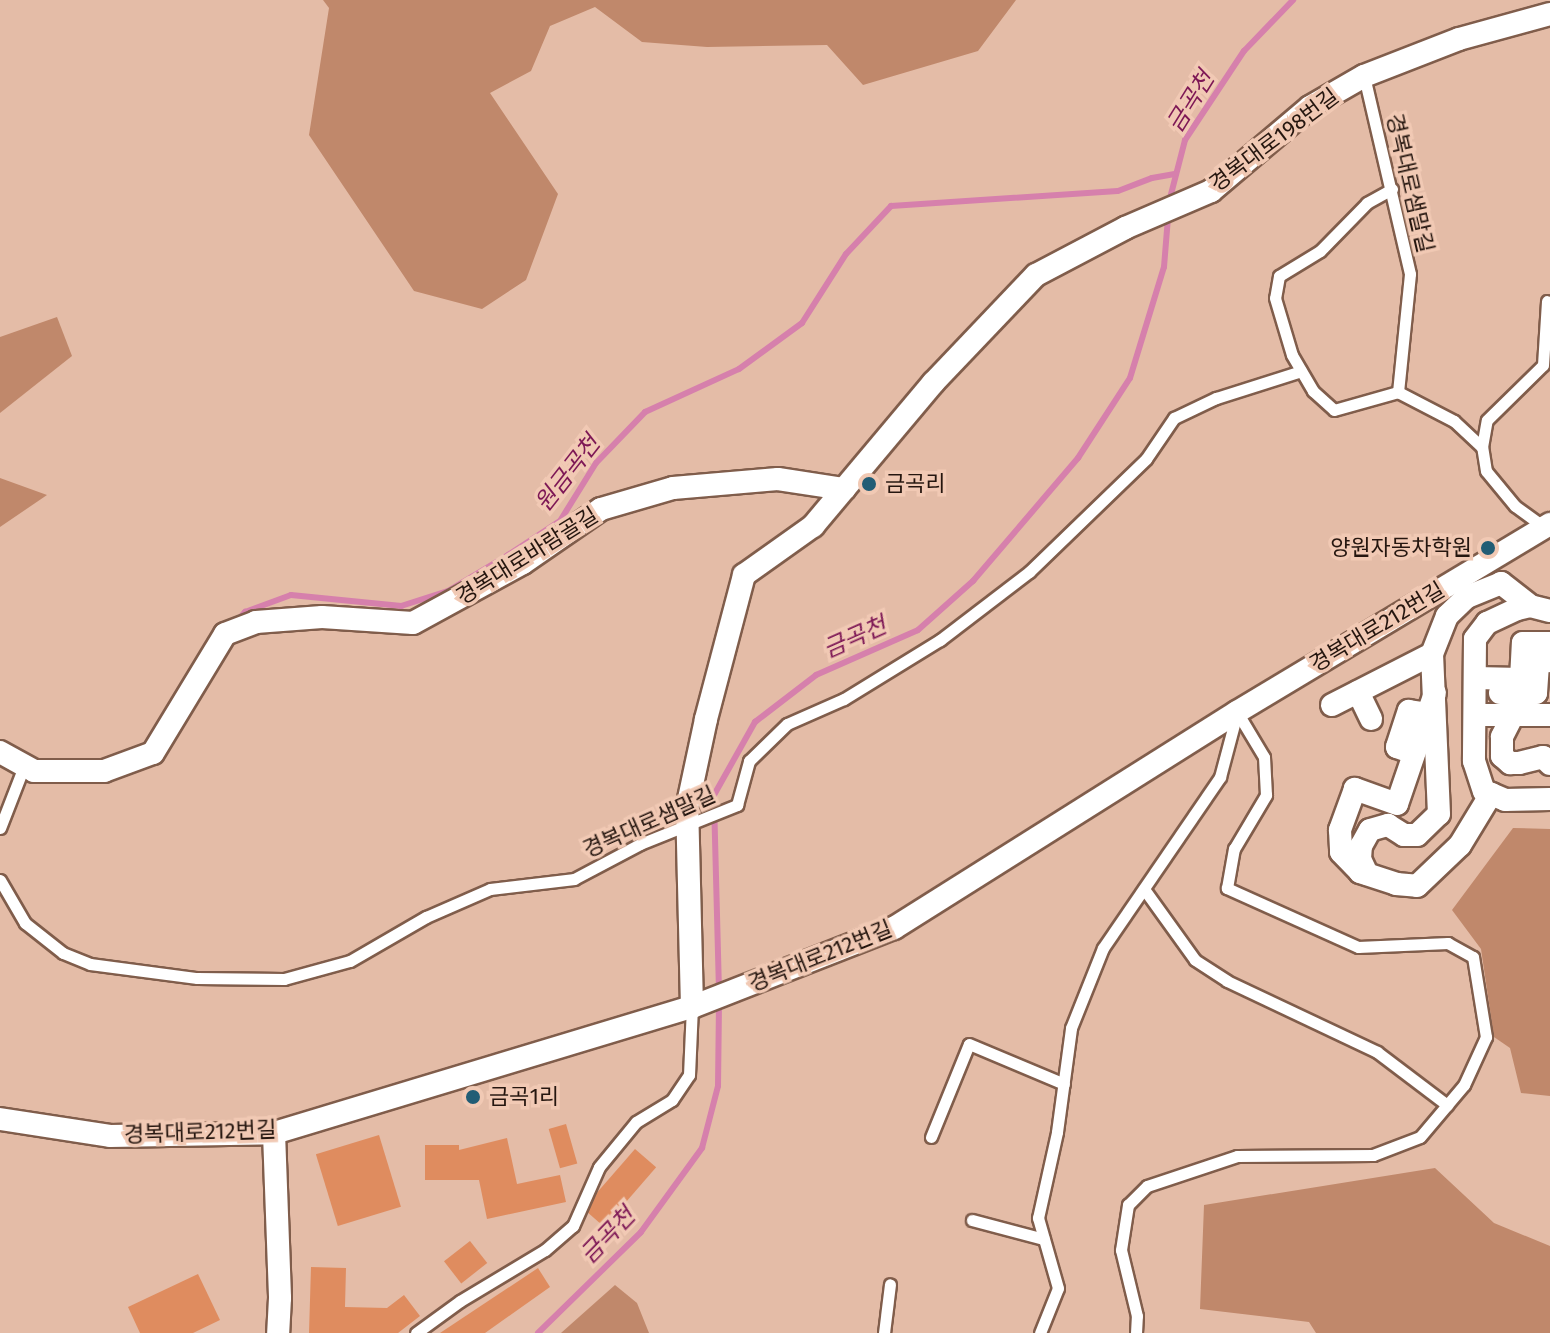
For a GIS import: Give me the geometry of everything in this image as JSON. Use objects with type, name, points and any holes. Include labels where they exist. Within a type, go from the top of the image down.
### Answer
[{"type":"street","name":"경복대로198번길","points":[[692,1007],[691,822],[687,808],[706,719],[744,575],[813,526],[933,383],[1036,275],[1151,217],[1211,191],[1310,107],[1364,76],[1459,39],[1550,14]]},
{"type":"street","name":"경복대로바람골길","points":[[0,752],[34,771],[104,771],[153,753],[225,634],[256,622],[322,617],[413,623],[523,563],[601,509],[673,488],[778,479],[844,489]]},
{"type":"street","name":"경복대로212번길","points":[[0,1119],[110,1136],[274,1133],[692,1007],[894,928],[1237,712],[1547,525]]},
{"type":"street","points":[[1481,563],[1490,589]]},
{"type":"street","points":[[1367,874],[1360,859],[1361,846],[1370,830],[1388,825],[1404,835],[1417,835],[1439,814],[1432,654],[1447,616],[1467,597],[1501,583],[1540,609]]},
{"type":"street","points":[[1540,609],[1487,623],[1475,639],[1477,779],[1484,791],[1505,800],[1550,797]]},
{"type":"street","points":[[1475,695],[1521,679],[1523,643],[1550,643]]},
{"type":"street","points":[[1332,705],[1432,654]]},
{"type":"street","points":[[1475,695],[1536,693],[1538,662],[1550,661]]},
{"type":"street","points":[[1358,692],[1371,719]]},
{"type":"street","points":[[1475,695],[1513,715],[1550,715]]},
{"type":"street","points":[[1432,704],[1397,804],[1355,789],[1340,830],[1341,852],[1367,874],[1396,884],[1417,886],[1431,877],[1460,845],[1491,794]]},
{"type":"street","points":[[1513,715],[1502,737],[1502,756],[1510,763],[1543,757],[1550,764]]},
{"type":"street","points":[[274,1133],[280,1298],[278,1333]]},
{"type":"lane","name":"경복대로샘말길","points":[[1364,76],[1410,274],[1398,392]]},
{"type":"lane","points":[[1392,189],[1367,203],[1320,251],[1279,276],[1275,298],[1292,355],[1313,391],[1334,410],[1398,392],[1454,421],[1482,447]]},
{"type":"lane","points":[[1547,301],[1543,365],[1487,420],[1482,447],[1486,471],[1515,506],[1547,525]]},
{"type":"lane","name":"경복대로샘말길","points":[[0,880],[25,923],[63,953],[90,964],[197,978],[284,979],[350,961],[426,917],[490,889],[574,879],[691,822],[737,805],[749,761],[787,724],[844,699],[940,640],[1029,572],[1146,459],[1174,418],[1216,398],[1301,371]]},
{"type":"lane","points":[[1040,1333],[1058,1288],[1038,1218],[1057,1132],[1071,1028],[1098,961],[1220,777],[1237,712]]},
{"type":"lane","points":[[1136,1333],[1137,1316],[1121,1250],[1128,1205],[1147,1186],[1237,1156],[1373,1155],[1420,1137],[1464,1085],[1486,1037],[1473,957],[1448,943],[1358,947],[1227,888],[1234,849],[1266,795],[1264,757],[1237,712]]},
{"type":"lane","points":[[0,828],[24,766]]},
{"type":"lane","points":[[1144,889],[1195,960],[1227,981],[1377,1052],[1447,1105]]},
{"type":"lane","points":[[416,1333],[460,1301],[545,1250],[573,1226],[599,1167],[636,1122],[672,1100],[689,1075],[692,1007]]},
{"type":"lane","points":[[931,1137],[969,1044],[1064,1084]]},
{"type":"lane","points":[[972,1220],[1044,1239]]},
{"type":"lane","points":[[884,1333],[890,1284]]},
{"type":"shaded area","points":[[323,0],[1016,0],[978,51],[863,85],[827,45],[707,47],[642,42],[595,7],[550,26],[531,71],[490,93],[558,194],[526,280],[482,309],[414,291],[309,135],[329,8]]},
{"type":"shaded area","points":[[57,317],[72,356],[0,413],[0,337]]},
{"type":"shaded area","points":[[0,478],[47,495],[0,527]]},
{"type":"shaded area","points":[[1513,828],[1550,829],[1550,1096],[1521,1093],[1510,1048],[1494,1037],[1481,949],[1452,910]]},
{"type":"shaded area","points":[[1435,1168],[1494,1223],[1550,1246],[1550,1333],[1316,1333],[1309,1322],[1200,1309],[1204,1205]]},
{"type":"shaded area","points":[[615,1285],[637,1303],[649,1333],[561,1333]]},
{"type":"building","points":[[566,1124],[577,1163],[560,1168],[549,1129]]},
{"type":"building","points":[[379,1135],[401,1207],[338,1226],[316,1154]]},
{"type":"building","points":[[507,1138],[517,1184],[560,1175],[566,1202],[487,1219],[479,1180],[425,1180],[425,1145],[459,1145],[459,1150]]},
{"type":"building","points":[[635,1149],[656,1167],[604,1227],[583,1209]]},
{"type":"building","points":[[470,1241],[487,1263],[461,1283],[444,1261]]},
{"type":"building","points":[[311,1267],[346,1268],[345,1307],[387,1308],[404,1295],[420,1316],[398,1333],[309,1333]]},
{"type":"building","points":[[538,1268],[550,1287],[485,1333],[440,1333]]},
{"type":"building","points":[[198,1274],[220,1320],[193,1333],[140,1333],[128,1307]]},
{"type":"waterway","name":"금곡천","points":[[1169,202],[1185,140],[1244,51],[1293,0]]},
{"type":"waterway","name":"원금곡천","points":[[238,620],[245,612],[291,595],[401,606],[448,591],[508,555],[560,521],[596,463],[645,412],[739,369],[802,323],[846,254],[891,206],[1118,191],[1152,178],[1175,174]]},
{"type":"waterway","name":"금곡천","points":[[719,991],[714,795],[755,722],[816,675],[918,630],[973,581],[1078,458],[1130,378],[1164,267],[1168,217]]},
{"type":"waterway","name":"금곡천","points":[[538,1333],[641,1232],[702,1148],[718,1086],[719,1002]]},
{"type":"place","name":"금곡리","points":[[869,484]]},
{"type":"place","name":"양원자동차학원","points":[[1488,548]]},
{"type":"place","name":"금곡1리","points":[[473,1097]]}]
